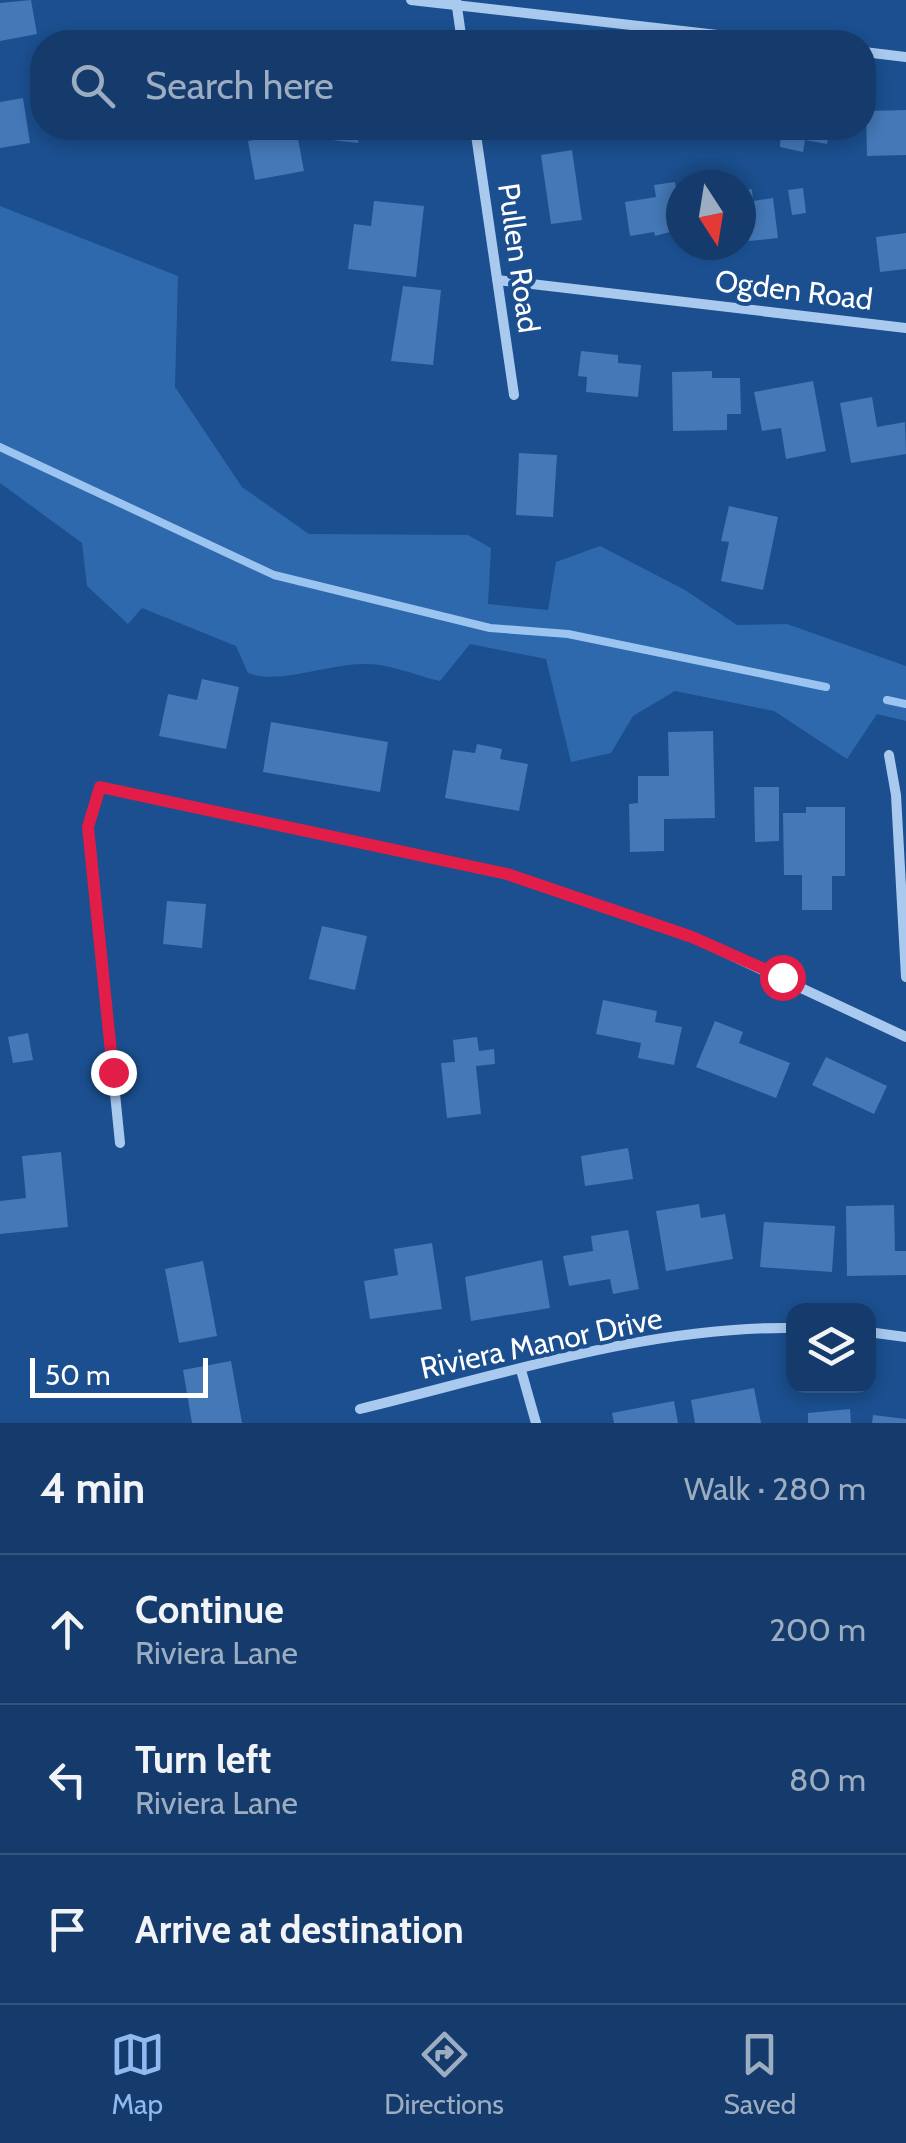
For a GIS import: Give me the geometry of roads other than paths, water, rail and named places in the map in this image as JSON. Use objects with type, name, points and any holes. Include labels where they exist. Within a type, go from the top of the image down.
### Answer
[{"type":"street","points":[[411,0],[680,30]]},
{"type":"street","points":[[457,3],[460,30]]},
{"type":"street","points":[[876,53],[906,57]]},
{"type":"street","name":"Pullen Road","points":[[476,140],[514,395]]},
{"type":"street","name":"Ogden Road","points":[[497,280],[906,328]]},
{"type":"street","points":[[889,755],[896,795],[906,978]]},
{"type":"street","points":[[120,1143],[88,827],[100,787],[507,874],[692,937],[906,1037]]},
{"type":"street","name":"Riviera Manor Drive","points":[[360,1410],[594,1352],[759,1328],[786,1328]]},
{"type":"street","points":[[876,1333],[906,1337]]},
{"type":"street","points":[[522,1370],[536,1423]]},
{"type":"waterway","points":[[0,447],[274,575],[490,628],[568,634],[826,687]]},
{"type":"waterway","points":[[887,700],[906,704]]}]
